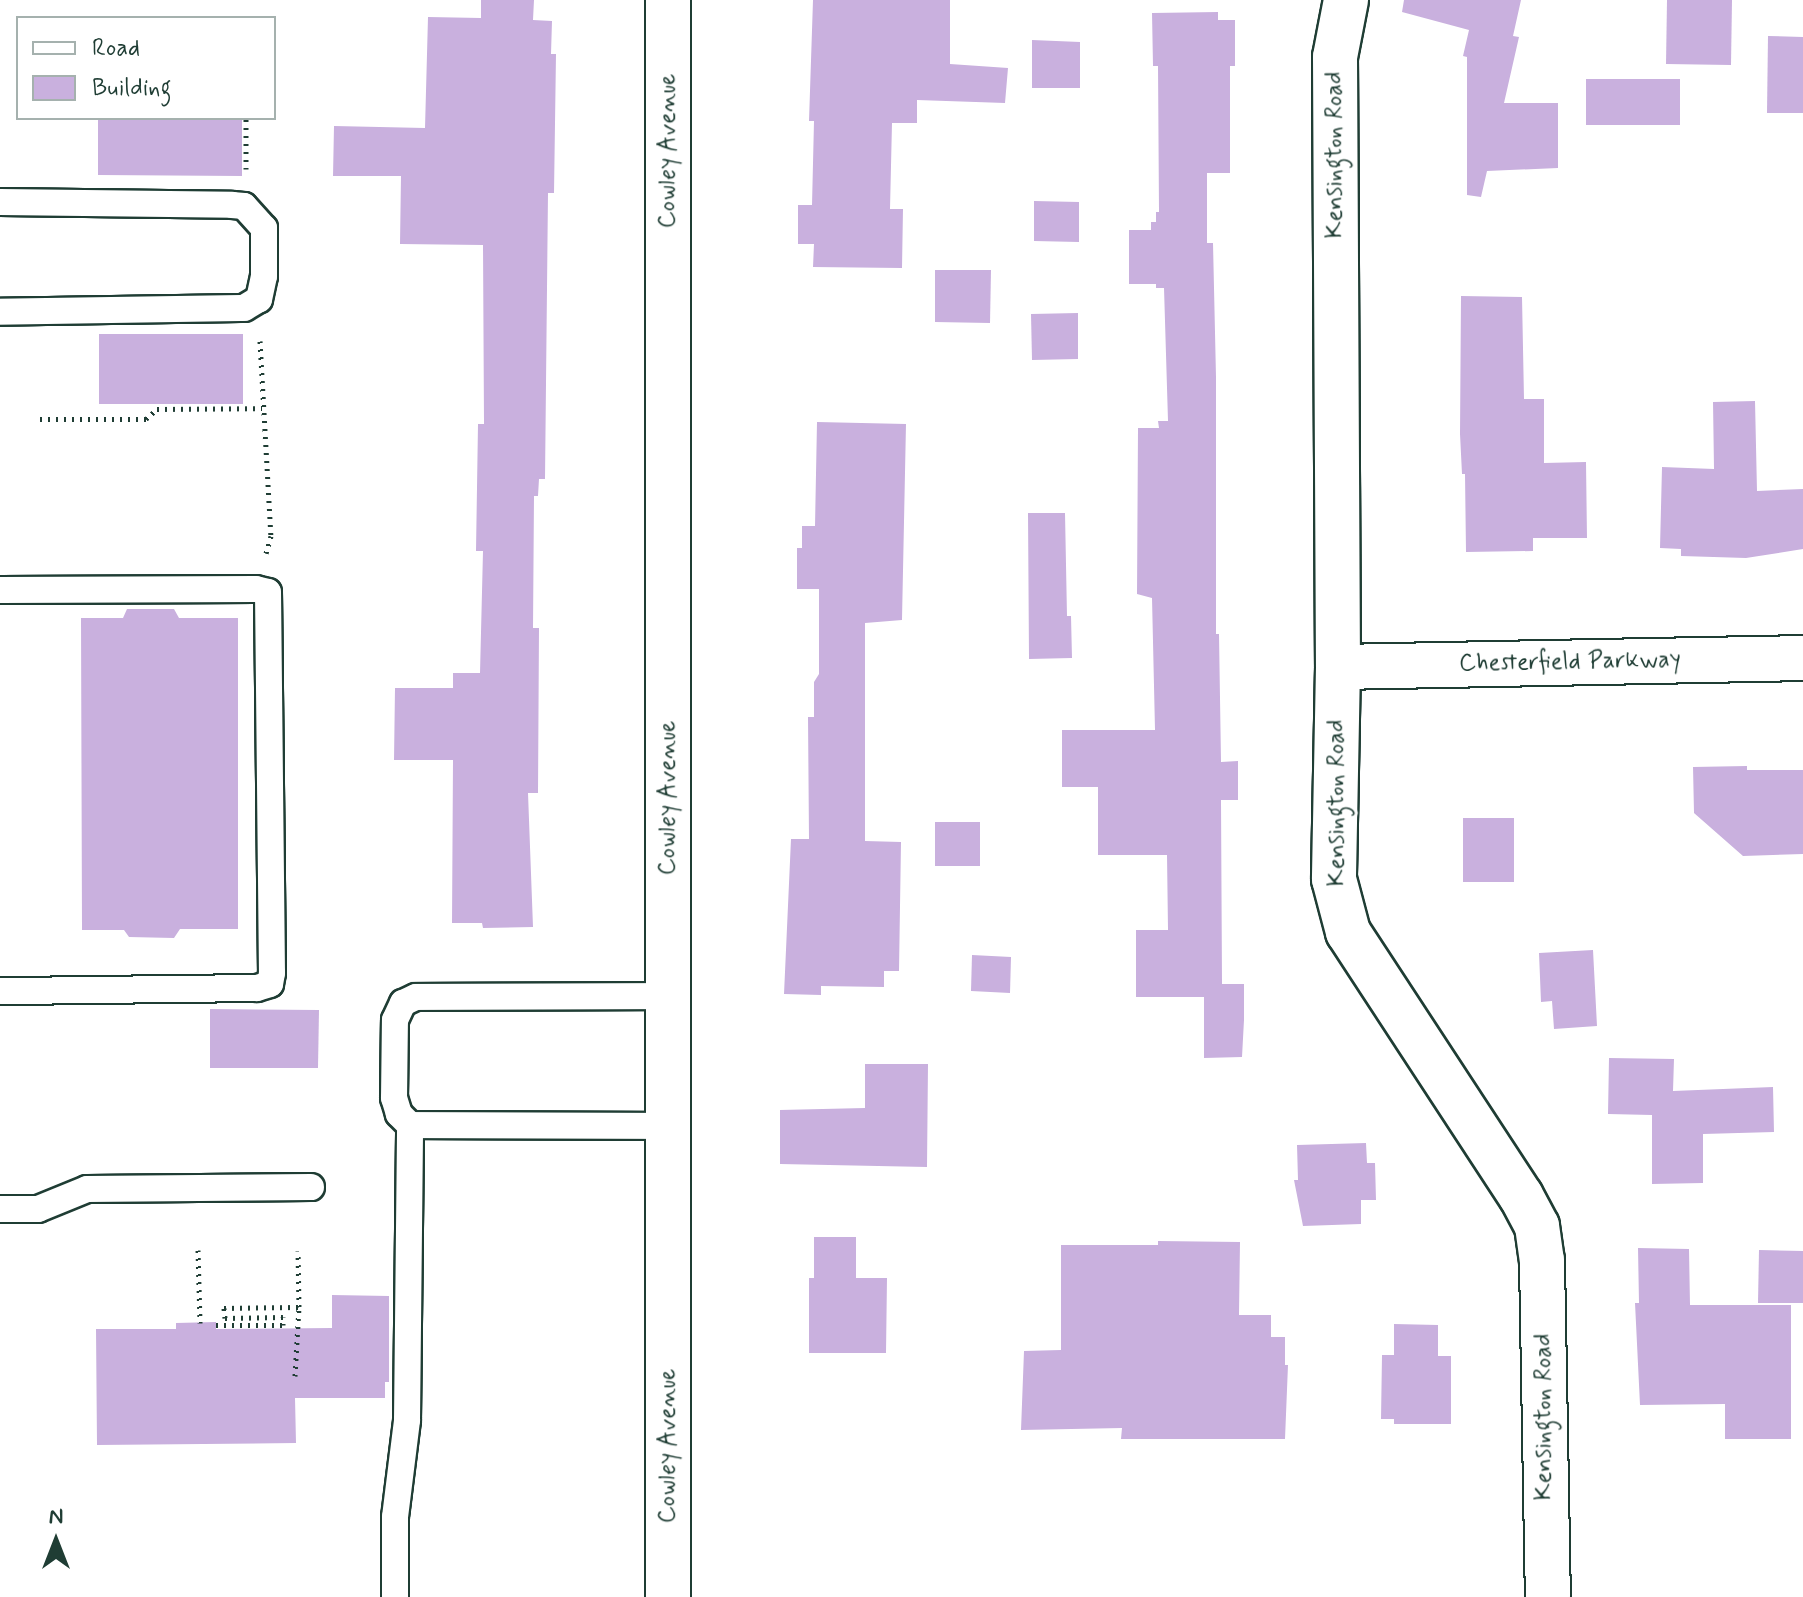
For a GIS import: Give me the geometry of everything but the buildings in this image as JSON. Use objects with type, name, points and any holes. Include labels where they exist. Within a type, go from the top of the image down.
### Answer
[{"type":"street","name":"Cowley Avenue","points":[[668,0],[668,1597]]},
{"type":"street","name":"Kensington Road","points":[[1346,0],[1335,57],[1334,104],[1338,667],[1334,879],[1348,932],[1521,1196],[1537,1226],[1542,1260],[1548,1597]]},
{"type":"street","name":"Chesterfield Parkway","points":[[1338,667],[1803,658]]},
{"type":"lane","points":[[0,202],[244,206],[256,215],[264,228],[264,276],[259,299],[244,308],[0,312]]},
{"type":"lane","points":[[0,590],[256,589],[268,592],[270,603],[270,984],[257,988],[0,991]]},
{"type":"lane","points":[[668,996],[416,997],[403,1003],[395,1020],[394,1098],[399,1114],[410,1125],[668,1126]]},
{"type":"lane","points":[[395,1597],[395,1517],[407,1420],[410,1125]]},
{"type":"lane","points":[[0,1209],[38,1209],[87,1189],[311,1187]]},
{"type":"path","points":[[256,589],[271,536],[262,408],[259,299]]},
{"type":"path","points":[[40,419],[146,419],[157,409],[262,408]]},
{"type":"path","points":[[198,1250],[200,1323]]},
{"type":"path","points":[[295,1376],[298,1251]]},
{"type":"path","points":[[216,1325],[283,1325],[283,1317],[225,1318],[224,1308],[299,1307]]}]
